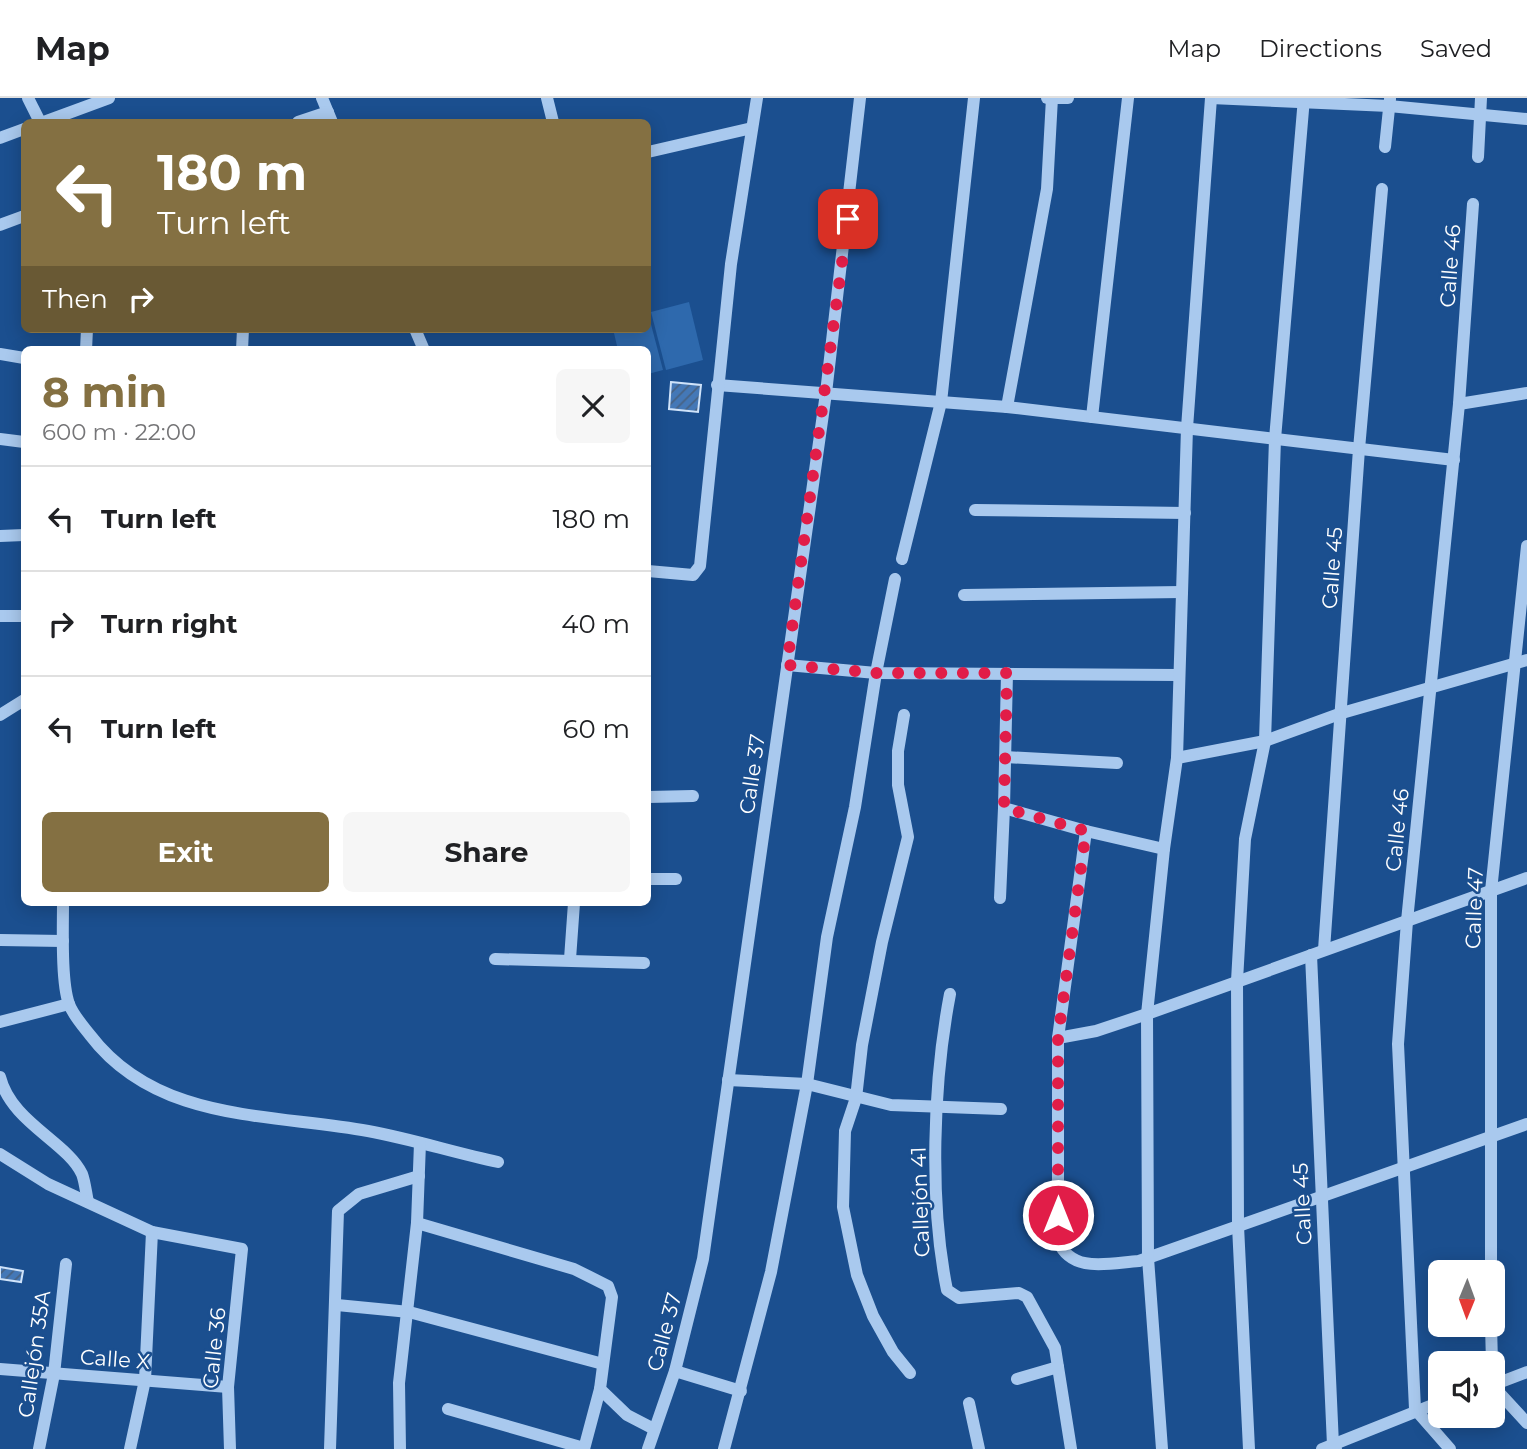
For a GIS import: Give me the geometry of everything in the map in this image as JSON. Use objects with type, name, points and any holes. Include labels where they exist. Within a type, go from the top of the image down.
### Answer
[{"type":"street","points":[[28,98],[40,119]]},
{"type":"street","points":[[50,119],[110,98]]},
{"type":"street","points":[[322,98],[330,118]]},
{"type":"street","points":[[547,98],[552,119]]},
{"type":"street","points":[[651,571],[693,575],[700,566],[731,264],[757,98]]},
{"type":"street","name":"Calle 37","points":[[648,1449],[675,1371],[703,1259],[826,393],[860,98]]},
{"type":"street","points":[[902,559],[941,402],[974,98]]},
{"type":"street","points":[[1007,407],[1047,189],[1050,98],[1068,98]]},
{"type":"street","points":[[1092,417],[1128,98]]},
{"type":"street","points":[[1161,1449],[1148,1258],[1147,1014],[1164,849],[1177,758],[1187,428],[1211,98],[1390,102],[1527,119]]},
{"type":"street","points":[[1478,157],[1481,98]]},
{"type":"street","points":[[1249,1449],[1238,1226],[1237,981],[1245,839],[1265,741],[1275,439],[1304,100]]},
{"type":"street","points":[[1385,147],[1390,102]]},
{"type":"street","points":[[651,151],[752,128]]},
{"type":"street","points":[[0,138],[21,130]]},
{"type":"street","name":"Calle 45","points":[[1324,950],[1359,449],[1382,189]]},
{"type":"street","name":"Calle 46","points":[[1415,1409],[1398,1044],[1407,921],[1433,687],[1454,460],[1474,204]]},
{"type":"street","points":[[0,225],[21,217]]},
{"type":"street","points":[[0,354],[21,358]]},
{"type":"street","points":[[717,385],[1007,407],[1454,460]]},
{"type":"street","points":[[1459,404],[1527,393]]},
{"type":"street","points":[[0,439],[21,442]]},
{"type":"street","points":[[975,510],[1185,513]]},
{"type":"street","points":[[0,536],[21,535]]},
{"type":"street","name":"Calle 47","points":[[1491,1260],[1491,891],[1522,662],[1527,547]]},
{"type":"street","points":[[724,1449],[765,1301],[807,1084],[827,937],[855,807],[876,673],[895,579]]},
{"type":"street","points":[[964,595],[1182,592]]},
{"type":"street","points":[[0,616],[21,616]]},
{"type":"street","points":[[1177,758],[1265,741],[1342,713],[1522,662]]},
{"type":"street","points":[[787,665],[876,673],[1180,675]]},
{"type":"street","points":[[1000,898],[1007,673]]},
{"type":"street","points":[[0,715],[21,701]]},
{"type":"street","points":[[904,715],[898,751],[898,785],[908,837],[882,943],[862,1045],[856,1098],[845,1131],[843,1207],[857,1275],[873,1316],[910,1373]]},
{"type":"street","points":[[1005,757],[1117,763]]},
{"type":"street","points":[[651,797],[693,796]]},
{"type":"street","points":[[1004,808],[1164,849]]},
{"type":"street","points":[[1086,831],[1058,1038],[1058,1241],[1061,1248],[1076,1262],[1088,1265],[1148,1258],[1527,1124]]},
{"type":"street","points":[[1058,1038],[1096,1031],[1147,1014],[1527,878]]},
{"type":"street","points":[[651,879],[676,879]]},
{"type":"street","points":[[63,906],[69,1004],[105,1055],[131,1076],[177,1098],[233,1114],[305,1120],[498,1162]]},
{"type":"street","points":[[570,959],[574,906]]},
{"type":"street","points":[[0,940],[64,941]]},
{"type":"street","name":"Calle 45","points":[[1311,955],[1331,1448]]},
{"type":"street","points":[[495,959],[644,963]]},
{"type":"street","name":"Callejón 41","points":[[950,994],[941,1044],[936,1108],[939,1251],[947,1290],[959,1298],[1019,1293],[1027,1297],[1055,1348],[1071,1449]]},
{"type":"street","points":[[0,1022],[69,1004]]},
{"type":"street","points":[[0,1077],[26,1120],[77,1166],[83,1176],[88,1202]]},
{"type":"street","points":[[728,1080],[807,1084],[891,1105],[1001,1110]]},
{"type":"street","points":[[400,1449],[399,1383],[417,1223],[420,1143]]},
{"type":"street","points":[[0,1154],[48,1184],[152,1232],[145,1380],[130,1449]]},
{"type":"street","points":[[330,1449],[337,1305],[338,1211],[359,1194],[419,1176]]},
{"type":"street","points":[[417,1223],[574,1269],[608,1286],[612,1297],[600,1389],[584,1448],[448,1409]]},
{"type":"street","name":"Calle 36","points":[[152,1232],[240,1247],[244,1252],[228,1387],[230,1449]]},
{"type":"street","name":"Callejón 35A","points":[[39,1449],[54,1374],[65,1264]]},
{"type":"street","points":[[337,1305],[409,1312],[603,1364]]},
{"type":"street","points":[[1017,1379],[1058,1367]]},
{"type":"street","name":"Calle X","points":[[0,1369],[228,1387]]},
{"type":"street","points":[[675,1371],[741,1391]]},
{"type":"street","points":[[1505,1381],[1527,1372]]},
{"type":"street","points":[[600,1389],[627,1415],[654,1430]]},
{"type":"street","points":[[1505,1399],[1527,1423]]},
{"type":"street","points":[[969,1403],[979,1449]]},
{"type":"street","points":[[1331,1448],[1428,1405]]},
{"type":"street","points":[[1415,1409],[1450,1449]]},
{"type":"shaded area","points":[[689,302],[703,360],[666,370],[651,312]]},
{"type":"shaded area","points":[[651,324],[663,370],[651,373],[651,346],[617,346],[614,333],[651,333]]},
{"type":"building","points":[[671,382],[701,385],[698,412],[669,409]]},
{"type":"building","points":[[0,1267],[23,1271],[21,1282],[0,1279]]},
{"type":"route","points":[[848,219],[787,665],[876,673],[1007,673],[1004,808],[1086,831],[1058,1038],[1058,1215]]}]
